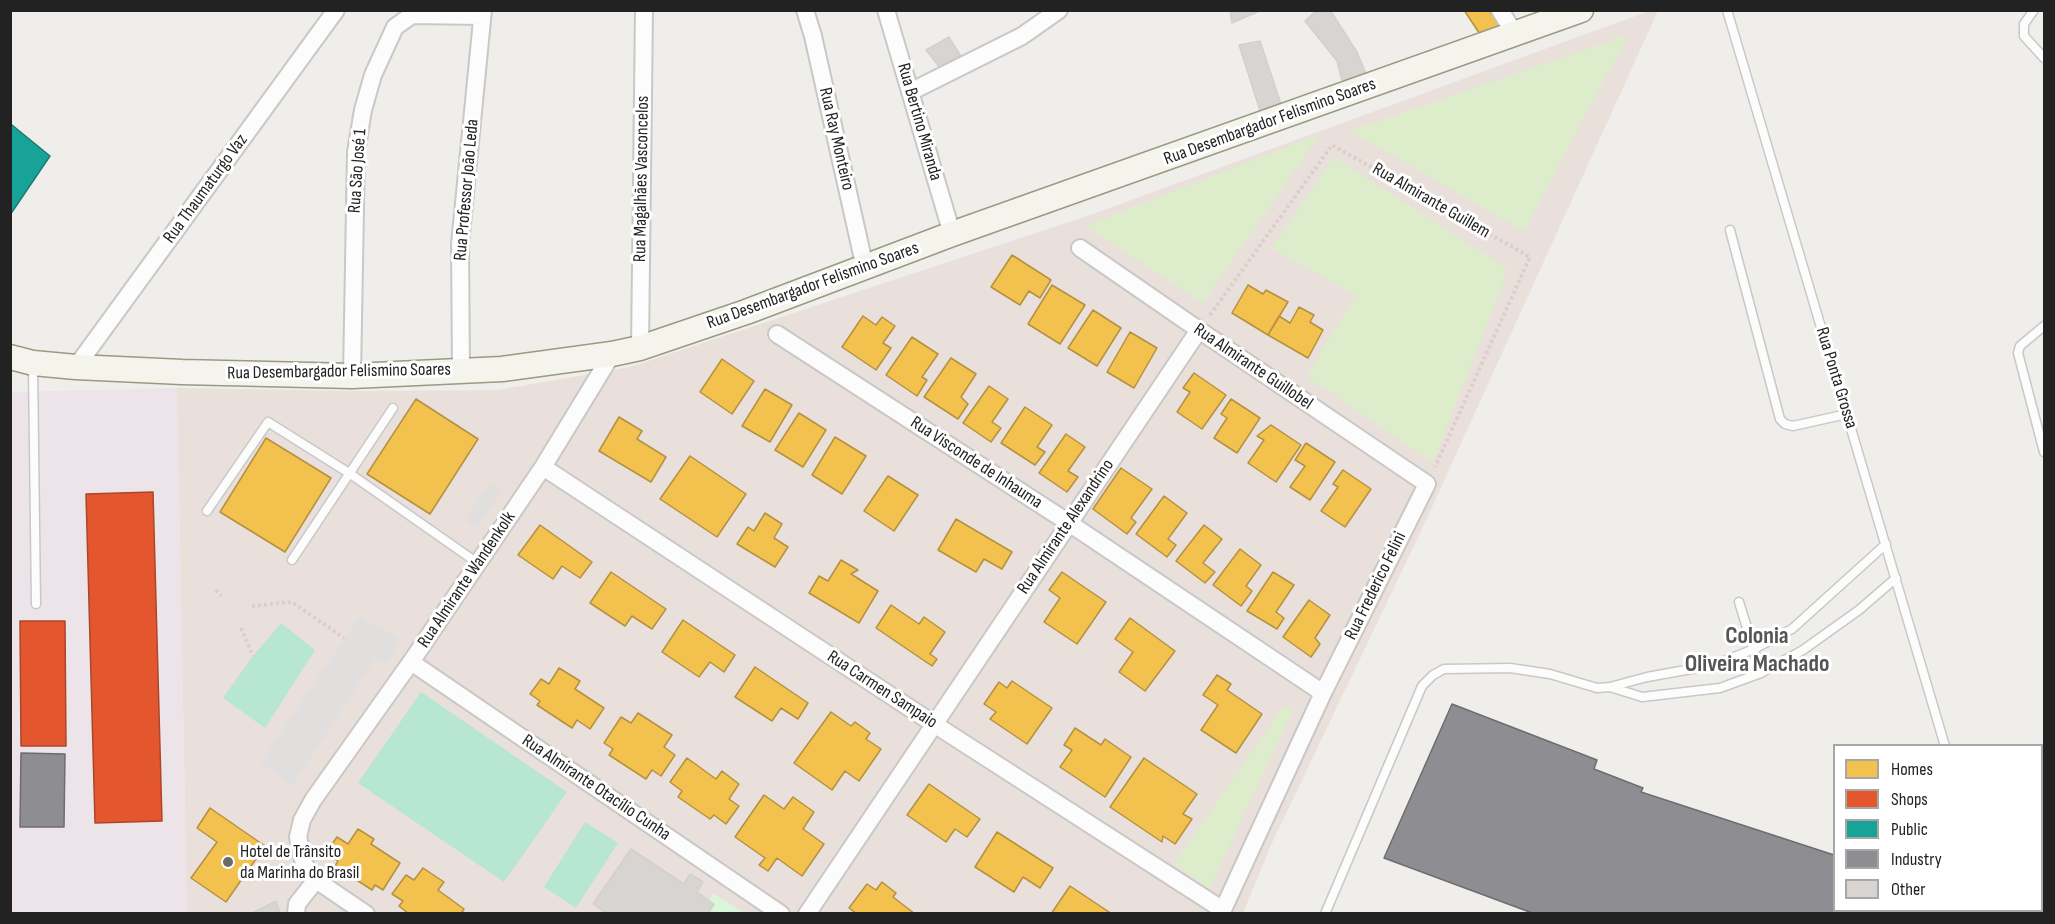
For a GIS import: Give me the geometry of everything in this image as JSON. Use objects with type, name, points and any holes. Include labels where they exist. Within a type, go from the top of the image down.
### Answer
[{"type":"street","name":"Rua Thaumaturgo Vaz","points":[[76,367],[336,10]]},
{"type":"street","name":"Rua Magalhães Vasconcelos","points":[[640,348],[644,10]]},
{"type":"street","name":"Rua Ray Monteiro","points":[[805,10],[813,36],[865,268]]},
{"type":"street","name":"Rua Bertino Miranda","points":[[886,10],[952,234]]},
{"type":"street","points":[[910,92],[1022,36],[1059,10]]},
{"type":"street","points":[[1500,10],[1515,34]]},
{"type":"street","name":"Rua Desembargador Felismino Soares","points":[[22,360],[76,367],[351,376],[502,369],[640,348],[865,268],[952,234],[1581,10]]},
{"type":"street","name":"Rua Professor João Leda","points":[[461,371],[460,244],[483,13]]},
{"type":"street","name":"Rua São José 1","points":[[351,376],[356,152],[363,110],[373,75],[395,27],[412,15],[483,13]]},
{"type":"street","name":"Rua Almirante Guillobel","points":[[1080,248],[1427,484]]},
{"type":"street","name":"Rua Almirante Alexandrino","points":[[807,914],[1199,330]]},
{"type":"street","name":"Rua Visconde de Inhauma","points":[[777,334],[1069,523],[1323,693]]},
{"type":"street","name":"Rua Almirante Wandenkolk","points":[[316,880],[304,864],[298,837],[302,820],[313,800],[479,564],[543,467],[612,354]]},
{"type":"street","name":"Rua Carmen Sampaio","points":[[543,467],[1222,912]]},
{"type":"street","name":"Rua Frederico Felini","points":[[1222,912],[1323,693],[1427,484]]},
{"type":"street","name":"Rua Almirante Otacílio Cunha","points":[[411,662],[781,914]]},
{"type":"street","points":[[296,914],[297,904],[316,880],[366,914]]},
{"type":"lane","name":"Rua Ponta Grossa","points":[[1727,10],[1944,744]]},
{"type":"lane","points":[[2034,10],[2024,24],[2024,36],[2044,58]]},
{"type":"lane","points":[[1730,230],[1780,419],[1785,424],[1793,426],[1847,414]]},
{"type":"lane","points":[[2044,326],[2020,346],[2018,353],[2044,452]]},
{"type":"lane","points":[[22,360],[36,604]]},
{"type":"lane","points":[[292,560],[393,408]]},
{"type":"lane","points":[[207,510],[268,422],[349,473],[479,564]]},
{"type":"lane","points":[[1325,914],[1422,686],[1432,675],[1444,669],[1510,668],[1550,674],[1597,688],[1714,665],[1754,649],[1792,629],[1886,544]]},
{"type":"lane","points":[[1610,687],[1642,697],[1720,688],[1761,673],[1824,636],[1860,610],[1896,578]]},
{"type":"lane","points":[[1739,602],[1761,673]]},
{"type":"path","name":"Rua Almirante Guillem","points":[[1199,330],[1332,145],[1530,257],[1427,484]]},
{"type":"path","points":[[216,590],[222,596]]},
{"type":"path","points":[[252,606],[292,602],[344,638]]},
{"type":"path","points":[[241,628],[253,656]]},
{"type":"shaded area","points":[[1649,11],[1658,11],[1422,529],[1272,843],[1243,913],[187,913],[177,388],[359,391],[498,390],[630,367],[1090,215]]},
{"type":"shaded area","points":[[177,388],[187,913],[11,913],[10,392]]},
{"type":"shaded area","points":[[490,483],[502,491],[477,528],[465,519]]},
{"type":"shaded area","points":[[360,616],[401,640],[386,663],[376,658],[292,786],[260,763]]},
{"type":"green space","points":[[1628,35],[1524,231],[1350,131]]},
{"type":"green space","points":[[1320,134],[1203,303],[1085,226]]},
{"type":"green space","points":[[1334,157],[1508,269],[1433,463],[1307,376],[1355,295],[1272,248]]},
{"type":"green space","points":[[281,623],[315,650],[265,728],[223,698],[253,656]]},
{"type":"green space","points":[[421,692],[567,792],[504,882],[358,783]]},
{"type":"green space","points":[[1285,705],[1293,710],[1210,887],[1205,888],[1174,863]]},
{"type":"green space","points":[[585,822],[618,843],[576,908],[544,887]]},
{"type":"green space","points":[[713,893],[744,913],[708,914],[709,900]]},
{"type":"building: Homes","points":[[1464,10],[1489,10],[1505,34],[1485,42]]},
{"type":"building: Homes","points":[[1012,255],[1051,280],[1040,298],[1029,291],[1020,305],[991,287]]},
{"type":"building: Homes","points":[[1052,285],[1085,305],[1060,344],[1028,324]]},
{"type":"building: Homes","points":[[1248,285],[1263,294],[1266,290],[1288,302],[1268,335],[1232,313]]},
{"type":"building: Homes","points":[[1299,307],[1314,315],[1310,322],[1323,330],[1308,358],[1268,335],[1279,316],[1290,323]]},
{"type":"building: Homes","points":[[1093,310],[1121,328],[1097,366],[1068,348]]},
{"type":"building: Homes","points":[[863,316],[876,325],[882,317],[895,326],[883,343],[891,348],[876,370],[842,347]]},
{"type":"building: Homes","points":[[1130,332],[1157,348],[1134,388],[1107,372]]},
{"type":"building: Homes","points":[[912,337],[938,354],[922,377],[927,380],[917,396],[886,375]]},
{"type":"building: Homes","points":[[951,358],[976,374],[961,397],[968,404],[958,419],[924,397]]},
{"type":"building: Homes","points":[[722,359],[754,381],[732,414],[700,392]]},
{"type":"building: Homes","points":[[1194,373],[1226,395],[1202,429],[1177,412],[1190,392],[1183,388]]},
{"type":"building: Homes","points":[[989,386],[1008,399],[992,422],[1001,428],[991,442],[963,423]]},
{"type":"building: Homes","points":[[765,389],[792,405],[770,442],[742,426]]},
{"type":"building: Homes","points":[[416,399],[478,439],[430,514],[367,474]]},
{"type":"building: Homes","points":[[1231,399],[1260,418],[1237,453],[1214,438],[1227,418],[1221,414]]},
{"type":"building: Homes","points":[[1025,407],[1052,425],[1037,447],[1045,452],[1035,465],[1001,443]]},
{"type":"building: Homes","points":[[799,413],[826,430],[803,467],[775,450]]},
{"type":"building: Homes","points":[[619,417],[642,431],[637,439],[666,457],[651,482],[599,451]]},
{"type":"building: Homes","points":[[1271,425],[1301,445],[1276,482],[1248,463],[1264,440],[1257,436]]},
{"type":"building: Homes","points":[[1066,434],[1085,447],[1068,471],[1078,477],[1067,492],[1039,473]]},
{"type":"building: Homes","points":[[835,437],[866,456],[842,494],[812,475]]},
{"type":"building: Homes","points":[[266,438],[331,478],[285,552],[220,512]]},
{"type":"building: Homes","points":[[1306,443],[1335,462],[1310,500],[1290,487],[1305,466],[1295,460]]},
{"type":"building: Homes","points":[[690,456],[746,494],[717,537],[660,499]]},
{"type":"building: Homes","points":[[1121,468],[1152,489],[1131,518],[1136,522],[1127,534],[1093,509]]},
{"type":"building: Homes","points":[[1343,470],[1371,489],[1345,527],[1321,511],[1338,487],[1333,484]]},
{"type":"building: Homes","points":[[888,476],[918,495],[894,531],[864,511]]},
{"type":"building: Homes","points":[[1164,496],[1187,513],[1168,539],[1176,545],[1167,557],[1136,534]]},
{"type":"building: Homes","points":[[765,513],[782,524],[774,538],[788,547],[775,567],[737,544],[748,527],[754,531]]},
{"type":"building: Homes","points":[[956,519],[1012,552],[1002,569],[984,559],[976,572],[938,550]]},
{"type":"building: Homes","points":[[540,525],[592,562],[580,578],[562,566],[553,579],[518,555]]},
{"type":"building: Homes","points":[[1204,525],[1222,539],[1203,563],[1215,572],[1205,583],[1176,561]]},
{"type":"building: Homes","points":[[1240,549],[1261,565],[1246,586],[1252,591],[1241,606],[1213,585]]},
{"type":"building: Homes","points":[[841,560],[858,570],[851,574],[878,591],[859,623],[809,593],[819,576],[828,581]]},
{"type":"building: Homes","points":[[611,572],[666,609],[652,629],[632,616],[625,626],[590,603]]},
{"type":"building: Homes","points":[[1062,572],[1106,602],[1077,644],[1044,622],[1060,598],[1049,590]]},
{"type":"building: Homes","points":[[1273,572],[1294,585],[1276,612],[1284,618],[1277,629],[1247,611]]},
{"type":"building: Homes","points":[[1309,600],[1330,615],[1315,638],[1320,644],[1311,657],[1283,637]]},
{"type":"building: Homes","points":[[891,605],[919,624],[924,617],[945,632],[930,654],[937,659],[932,666],[876,628]]},
{"type":"building: Homes","points":[[1130,618],[1175,651],[1145,691],[1119,672],[1133,652],[1115,639]]},
{"type":"building: Homes","points":[[683,620],[735,655],[724,672],[710,662],[699,677],[662,652]]},
{"type":"building: Homes","points":[[755,667],[808,703],[798,719],[781,708],[772,721],[735,697]]},
{"type":"building: Homes","points":[[559,668],[580,681],[575,689],[604,708],[590,729],[577,720],[572,728],[537,705],[540,701],[530,694],[541,679],[549,684]]},
{"type":"building: Homes","points":[[1217,675],[1231,684],[1227,690],[1262,714],[1236,753],[1201,730],[1218,705],[1203,695]]},
{"type":"building: Homes","points":[[1012,681],[1052,708],[1027,744],[990,719],[996,712],[984,704],[999,682],[1007,688]]},
{"type":"building: Homes","points":[[831,712],[851,726],[855,722],[870,733],[866,739],[881,749],[859,781],[845,771],[832,790],[794,763]]},
{"type":"building: Homes","points":[[638,713],[672,735],[664,747],[675,755],[661,776],[652,770],[646,779],[609,755],[613,749],[604,743],[621,717],[631,723]]},
{"type":"building: Homes","points":[[1075,728],[1101,745],[1105,739],[1131,757],[1105,797],[1060,767],[1072,750],[1064,745]]},
{"type":"building: Homes","points":[[687,758],[716,779],[722,771],[739,784],[729,799],[739,806],[726,824],[714,815],[710,819],[678,797],[682,791],[670,782]]},
{"type":"building: Homes","points":[[1144,758],[1197,794],[1183,814],[1192,819],[1175,844],[1163,836],[1162,842],[1110,807]]},
{"type":"building: Homes","points":[[929,784],[980,819],[967,837],[955,829],[946,842],[907,815]]},
{"type":"building: Homes","points":[[764,795],[784,809],[793,797],[814,812],[803,829],[824,844],[802,876],[777,858],[768,871],[759,865],[765,858],[735,837]]},
{"type":"building: Homes","name":"Hotel de Trânsito da Marinha do Brasil","points":[[210,808],[265,846],[226,902],[191,878],[217,842],[197,828]]},
{"type":"building: Homes","points":[[358,829],[374,839],[371,844],[400,863],[383,890],[375,885],[372,890],[335,866],[338,861],[326,853],[337,837],[348,844]]},
{"type":"building: Homes","points":[[997,832],[1053,868],[1040,888],[1023,877],[1014,892],[975,867]]},
{"type":"building: Homes","points":[[423,868],[444,882],[438,890],[464,909],[461,914],[409,914],[399,906],[403,901],[392,894],[406,875],[414,880]]},
{"type":"building: Homes","points":[[882,882],[896,893],[893,897],[915,914],[857,914],[849,908],[867,884],[876,890]]},
{"type":"building: Homes","points":[[1070,886],[1112,914],[1051,914]]},
{"type":"building: Shops","points":[[153,492],[162,821],[95,823],[86,494]]},
{"type":"building: Shops","points":[[20,621],[65,621],[66,746],[21,746]]},
{"type":"building: Public","points":[[12,125],[50,156],[10,215],[10,127]]},
{"type":"building: Industry","points":[[1452,704],[1597,760],[1594,769],[1643,788],[1641,792],[1833,855],[1833,912],[1859,912],[1858,914],[1535,914],[1384,858]]},
{"type":"building: Industry","points":[[21,753],[65,754],[64,827],[20,827]]},
{"type":"building: Industry","points":[[1859,912],[1890,912],[1889,914]]},
{"type":"building: Other","points":[[1230,10],[1262,10],[1232,23]]},
{"type":"building: Other","points":[[1317,10],[1330,10],[1357,52],[1370,83],[1345,92],[1337,61],[1305,21]]},
{"type":"building: Other","points":[[949,37],[962,58],[944,73],[926,50]]},
{"type":"building: Other","points":[[1260,41],[1284,113],[1262,117],[1239,45]]},
{"type":"building: Other","points":[[631,849],[684,884],[690,874],[703,882],[697,892],[714,904],[708,914],[607,914],[593,904]]},
{"type":"building: Other","points":[[276,901],[280,914],[250,914]]},
{"type":"place","name":"Hotel de Trânsito da Marinha do Brasil","points":[[228,862]]},
{"type":"district","name":"Colonia Oliveira Machado","points":[[1757,651]]}]
